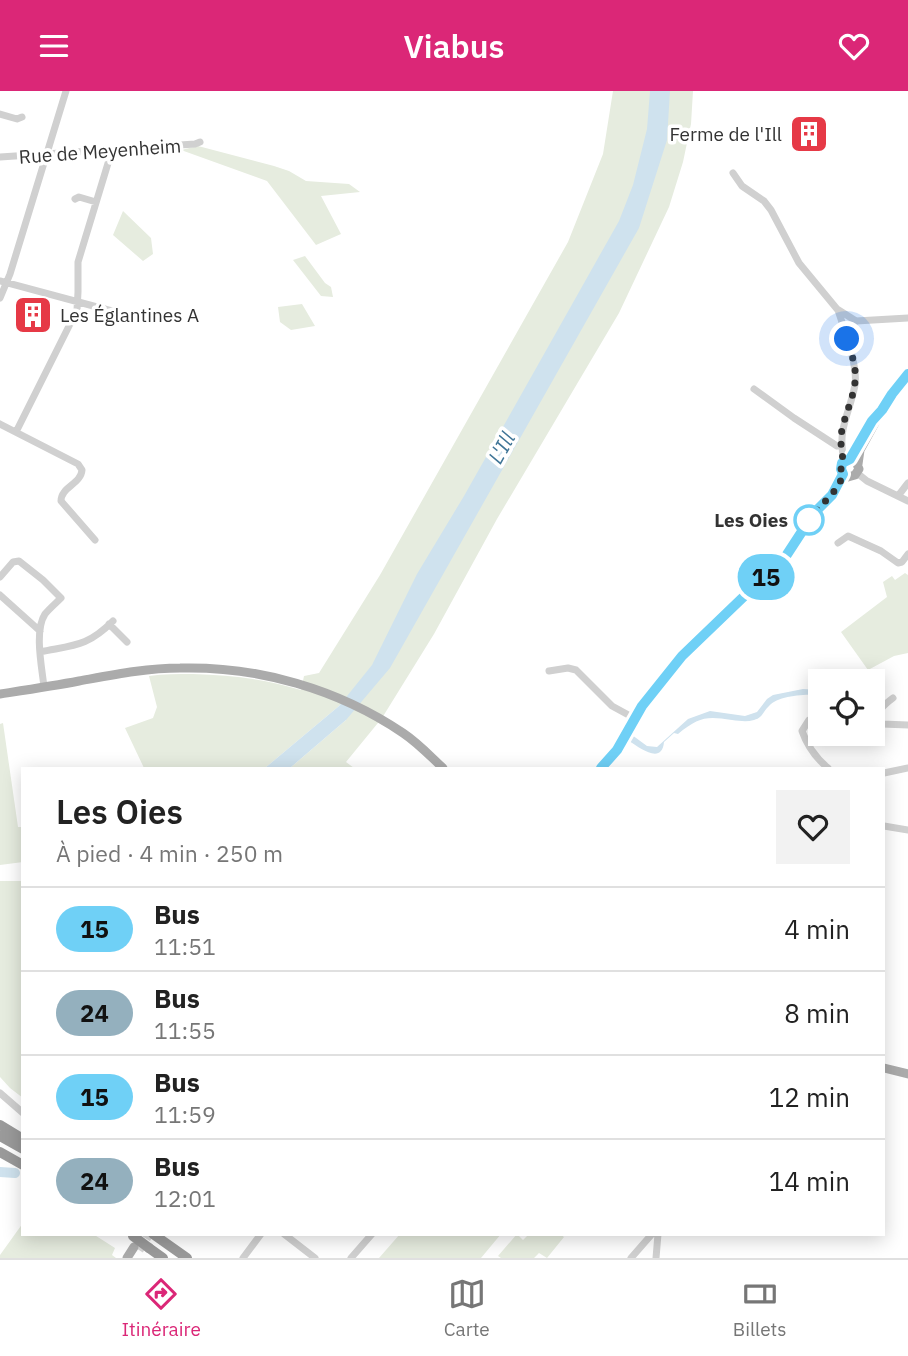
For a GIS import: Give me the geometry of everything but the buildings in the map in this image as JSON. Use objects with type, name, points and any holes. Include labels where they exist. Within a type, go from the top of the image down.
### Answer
[{"type":"highway","points":[[0,1125],[21,1138]]},
{"type":"highway","points":[[0,1136],[21,1148]]},
{"type":"highway","points":[[0,1152],[21,1164]]},
{"type":"highway","points":[[156,1236],[187,1258]]},
{"type":"highway","points":[[136,1245],[163,1258]]},
{"type":"main road","points":[[602,767],[652,693],[682,656],[786,556],[814,513],[832,495],[892,394],[908,374]]},
{"type":"main road","points":[[0,694],[150,669],[178,667],[225,670],[286,681],[342,700],[404,734],[450,767]]},
{"type":"main road","points":[[422,748],[442,767]]},
{"type":"main road","points":[[885,1069],[908,1074]]},
{"type":"main road","points":[[127,1258],[136,1245]]},
{"type":"street","points":[[0,298],[66,91]]},
{"type":"street","points":[[0,114],[17,119],[22,117]]},
{"type":"street","name":"Rue de Meyenheim","points":[[0,157],[200,142]]},
{"type":"street","points":[[16,432],[77,310],[78,262],[109,160],[108,150]]},
{"type":"street","points":[[733,173],[742,185],[764,201],[796,259],[837,309],[855,372],[855,384],[841,443],[850,468],[867,481],[908,501]]},
{"type":"street","points":[[75,198],[96,202]]},
{"type":"street","points":[[4,282],[111,311]]},
{"type":"street","points":[[837,309],[856,321],[908,318]]},
{"type":"street","points":[[846,333],[856,321]]},
{"type":"street","points":[[754,389],[838,446],[841,443]]},
{"type":"street","points":[[0,424],[78,464],[82,470],[81,477],[63,493],[61,502],[95,540]]},
{"type":"street","points":[[898,496],[908,483]]},
{"type":"street","points":[[838,543],[848,535],[881,551],[898,563],[908,554]]},
{"type":"street","points":[[0,577],[13,562],[19,561],[61,598],[47,612],[39,626],[44,687]]},
{"type":"street","points":[[0,595],[39,626]]},
{"type":"street","points":[[40,652],[82,644],[93,639],[111,623],[127,642]]},
{"type":"street","points":[[549,671],[568,668],[576,670],[612,706],[634,718]]},
{"type":"street","points":[[893,698],[882,708],[877,716],[878,722],[908,725]]},
{"type":"street","points":[[808,721],[802,731],[808,743]]},
{"type":"street","points":[[810,746],[827,767]]},
{"type":"street","points":[[885,773],[908,768]]},
{"type":"street","points":[[885,826],[908,830]]},
{"type":"street","points":[[0,1093],[21,1111]]},
{"type":"street","points":[[243,1258],[260,1236]]},
{"type":"street","points":[[287,1236],[315,1258]]},
{"type":"street","points":[[351,1258],[370,1236]]},
{"type":"street","points":[[631,1258],[650,1236]]},
{"type":"street","points":[[656,1258],[658,1236]]},
{"type":"shaded area","points":[[613,91],[693,91],[691,124],[669,207],[619,313],[497,519],[434,634],[382,718],[346,762],[353,767],[291,767],[346,720],[345,698],[266,767],[144,767],[125,728],[153,718],[157,707],[149,676],[193,674],[234,677],[301,690],[304,676],[319,673],[380,575],[568,242],[603,154]]},
{"type":"shaded area","points":[[198,146],[274,166],[306,181],[349,184],[360,192],[321,196],[341,234],[316,245],[267,181],[181,150]]},
{"type":"shaded area","points":[[123,211],[151,238],[153,254],[143,261],[113,235]]},
{"type":"shaded area","points":[[305,256],[331,287],[333,297],[321,296],[293,260]]},
{"type":"shaded area","points":[[302,304],[315,326],[291,330],[280,322],[278,307]]},
{"type":"shaded area","points":[[905,573],[908,575],[908,653],[894,656],[867,669],[841,632],[887,597],[883,582],[892,576],[895,580]]},
{"type":"shaded area","points":[[3,723],[18,827],[21,827],[21,862],[0,865],[0,724]]},
{"type":"shaded area","points":[[0,881],[21,881],[21,1096],[0,1077]]},
{"type":"shaded area","points":[[21,1226],[21,1236],[96,1236],[115,1248],[112,1255],[116,1258],[0,1258]]},
{"type":"shaded area","points":[[398,1236],[499,1236],[481,1258],[379,1258]]},
{"type":"shaded area","points":[[515,1236],[523,1240],[527,1236],[564,1237],[547,1258],[539,1253],[534,1258],[498,1256]]},
{"type":"water","name":"L'Ill","points":[[650,91],[670,91],[667,140],[639,228],[390,668],[346,720],[291,767],[266,767],[339,706],[372,665],[417,574],[619,221],[633,185],[647,129]]},
{"type":"water","points":[[808,689],[808,695],[786,697],[773,702],[759,718],[751,721],[716,718],[697,721],[678,734],[674,733],[664,742],[659,753],[650,753],[629,741],[632,735],[647,746],[657,747],[688,719],[710,711],[745,716],[757,712],[773,695]]},
{"type":"waterway","points":[[0,1172],[15,1173]]},
{"type":"tunnel","points":[[139,1250],[148,1236]]},
{"type":"bus line","name":"15","points":[[602,767],[617,750],[642,706],[682,656],[786,556],[805,525],[835,490],[843,474],[842,463],[850,459],[872,421],[908,374]]},
{"type":"place","name":"Ferme de l'Ill","points":[[809,134]]},
{"type":"place","name":"Les Églantines A","points":[[33,315]]},
{"type":"place","name":"Les Oies","points":[[809,520]]},
{"type":"route","points":[[809,520],[830,498],[843,474],[841,433],[855,384],[855,372],[847,339]]}]
